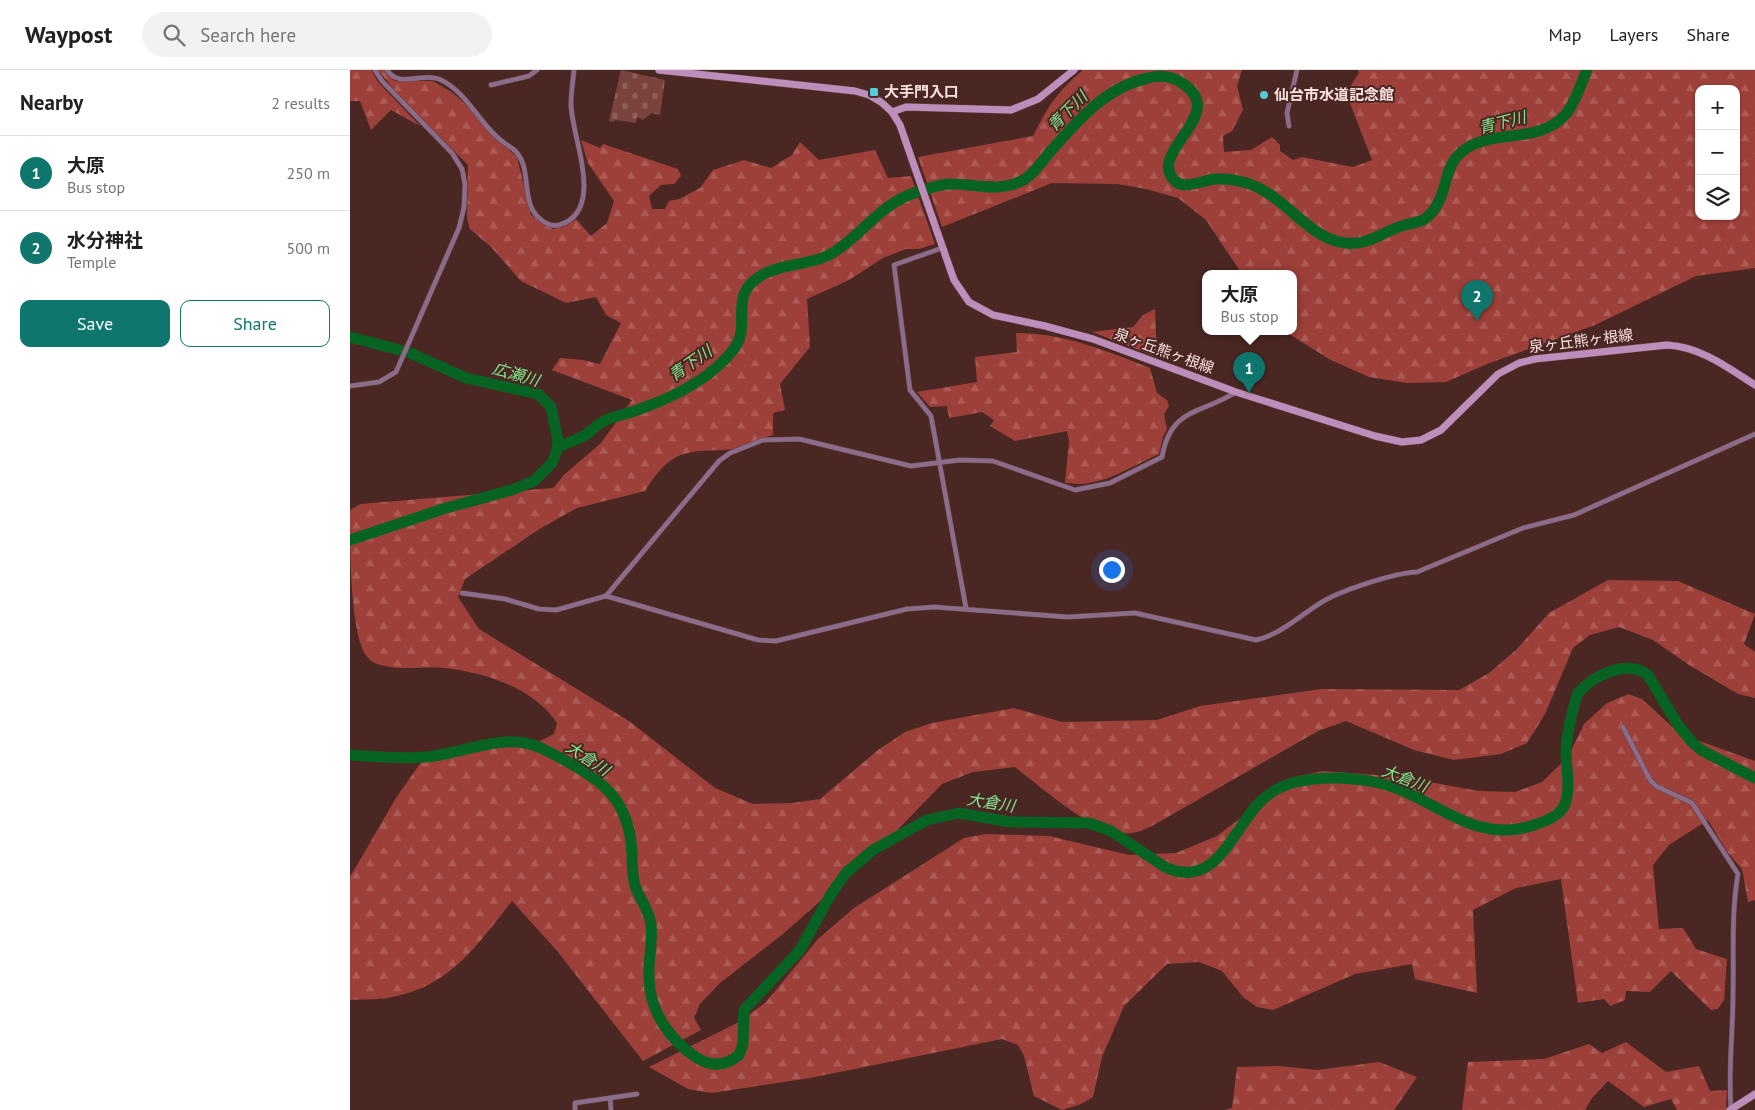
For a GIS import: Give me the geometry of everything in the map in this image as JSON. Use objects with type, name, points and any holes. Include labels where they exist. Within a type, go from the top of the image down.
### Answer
[{"type":"main road","name":"泉ヶ丘熊ヶ根線","points":[[659,70],[855,91],[869,95],[892,112],[900,125],[942,248],[961,292],[969,302],[982,311],[1093,339],[1236,392],[1375,436],[1402,442],[1421,440],[1441,430],[1498,374],[1519,363],[1535,359],[1667,345],[1686,347],[1710,357],[1755,385]]},
{"type":"main road","points":[[892,112],[906,107],[1011,110],[1038,99],[1074,70]]},
{"type":"main road","points":[[1731,1110],[1755,1094]]},
{"type":"street","points":[[350,386],[386,380],[396,372],[462,217],[465,194],[462,169],[440,139],[397,98],[375,70]]},
{"type":"street","points":[[387,70],[391,76],[401,80],[425,76],[432,77],[444,82],[460,94],[494,135],[521,156],[531,206],[536,215],[549,224],[557,226],[571,218],[584,195],[583,169],[571,104],[574,70]]},
{"type":"street","points":[[491,86],[529,76],[537,70]]},
{"type":"street","points":[[1289,126],[1287,113],[1297,70]]},
{"type":"street","points":[[942,248],[894,265],[910,390],[931,416],[966,608]]},
{"type":"street","points":[[606,596],[714,466],[730,453],[747,445],[763,440],[799,439],[836,450],[876,456],[911,466],[976,459],[993,461],[1075,490],[1093,488],[1110,482],[1162,457],[1165,439],[1171,428],[1181,419],[1236,392]]},
{"type":"street","points":[[462,593],[505,599],[539,609],[556,610],[606,596],[712,628],[768,641],[907,609],[934,607],[1068,617],[1135,613],[1249,638],[1263,638],[1330,598],[1403,572],[1417,572],[1523,528],[1574,515],[1755,434]]},
{"type":"street","points":[[1623,727],[1650,780],[1656,786],[1692,803],[1738,874],[1734,897],[1733,994],[1728,1073],[1731,1110]]},
{"type":"street","points":[[575,1110],[575,1103],[637,1094]]},
{"type":"street","points":[[610,1098],[611,1110]]},
{"type":"green space","points":[[350,70],[371,70],[378,82],[420,126],[391,110],[371,130],[360,101],[350,101]]},
{"type":"green space","points":[[378,70],[385,70],[395,81],[433,81],[453,93],[517,157],[531,215],[553,229],[563,227],[576,219],[591,236],[607,223],[614,201],[588,163],[581,140],[600,148],[603,144],[678,169],[681,176],[674,184],[661,185],[649,196],[652,209],[665,209],[669,201],[679,199],[700,188],[713,170],[744,160],[771,168],[792,155],[800,142],[819,160],[875,150],[888,178],[911,176],[935,244],[919,249],[906,249],[883,258],[849,280],[807,299],[810,347],[780,384],[785,410],[773,413],[773,435],[731,449],[697,451],[678,456],[662,468],[645,491],[577,508],[541,528],[465,579],[458,597],[479,629],[629,721],[715,788],[753,804],[793,803],[820,799],[878,750],[905,732],[932,723],[1014,708],[1062,722],[1157,720],[1200,706],[1322,689],[1459,690],[1489,673],[1516,650],[1549,613],[1608,580],[1678,581],[1755,614],[1744,644],[1755,652],[1755,698],[1738,694],[1689,665],[1653,640],[1619,627],[1590,635],[1573,648],[1545,714],[1527,743],[1501,754],[1454,760],[1414,750],[1346,721],[1318,731],[1152,826],[1139,832],[1130,833],[1102,828],[1086,820],[1054,798],[1015,767],[973,772],[942,784],[881,847],[783,934],[720,983],[700,1004],[694,1018],[701,1030],[643,1061],[558,952],[512,901],[475,947],[447,973],[431,984],[412,992],[392,997],[350,1000],[350,877],[396,798],[426,755],[463,745],[538,742],[554,734],[557,723],[535,700],[508,684],[493,678],[445,668],[388,667],[374,663],[369,659],[362,648],[355,618],[350,543],[350,510],[361,504],[553,488],[565,474],[601,443],[632,400],[552,370],[560,358],[600,364],[621,323],[606,315],[596,297],[566,303],[521,281],[491,247],[470,229],[467,218],[468,165],[401,98]]},
{"type":"green space","points":[[621,70],[665,80],[660,115],[652,113],[643,120],[637,117],[636,123],[609,121]]},
{"type":"green space","points":[[1083,70],[1242,70],[1237,86],[1243,110],[1232,131],[1223,136],[1224,152],[1251,150],[1272,137],[1280,145],[1280,151],[1293,160],[1302,157],[1353,167],[1372,160],[1346,93],[1359,73],[1358,70],[1755,70],[1755,268],[1696,276],[1595,325],[1487,364],[1446,382],[1407,383],[1369,377],[1329,359],[1291,335],[1297,335],[1297,270],[1239,270],[1206,220],[1178,198],[1146,189],[1117,184],[1052,183],[942,227],[918,157],[1033,136],[1054,100]]},
{"type":"green space","points":[[1155,309],[1157,357],[1092,332],[1133,327],[1143,315]]},
{"type":"green space","points":[[1016,333],[1051,336],[1085,344],[1150,368],[1157,393],[1167,400],[1169,406],[1164,414],[1167,429],[1159,454],[1116,475],[1098,481],[1083,484],[1065,483],[1069,441],[1067,431],[1015,441],[990,426],[994,420],[982,412],[949,418],[947,406],[930,407],[917,392],[977,382],[975,357],[1017,352]]},
{"type":"green space","points":[[1629,694],[1642,699],[1680,734],[1755,761],[1755,900],[1748,902],[1742,869],[1728,853],[1708,820],[1669,845],[1653,865],[1659,929],[1683,928],[1696,949],[1727,959],[1724,1000],[1718,1009],[1711,1010],[1671,971],[1650,992],[1626,991],[1625,1000],[1610,1006],[1604,999],[1578,1003],[1561,879],[1516,888],[1473,910],[1477,993],[1415,979],[1412,964],[1355,974],[1273,1010],[1257,1007],[1243,997],[1222,971],[1199,962],[1167,964],[1124,1006],[1102,1057],[1093,1097],[1081,1104],[1062,1110],[1034,1096],[1024,1056],[1018,1045],[1002,1039],[810,1078],[712,1093],[688,1089],[649,1067],[741,1021],[766,1002],[818,939],[854,908],[964,838],[986,834],[1049,836],[1129,855],[1176,853],[1217,836],[1268,794],[1294,777],[1323,771],[1403,777],[1478,791],[1515,792],[1542,782],[1568,757],[1584,724],[1607,703]]},
{"type":"green space","points":[[1626,1042],[1666,1072],[1699,1066],[1710,1091],[1727,1090],[1726,1110],[1677,1110],[1671,1099],[1644,1107],[1608,1081],[1592,1098],[1585,1110],[1462,1110],[1468,1062],[1544,1059],[1589,1044],[1602,1053]]},
{"type":"green space","points":[[1379,1062],[1417,1077],[1394,1110],[1225,1110],[1232,1108],[1237,1067],[1279,1066],[1318,1070]]},
{"type":"waterway","name":"青下川","points":[[558,447],[582,437],[606,420],[636,411],[679,393],[703,378],[725,360],[739,339],[742,301],[745,292],[751,283],[762,275],[778,268],[821,259],[829,255],[850,240],[889,206],[914,193],[931,187],[949,184],[987,187],[1007,186],[1025,179],[1035,171],[1070,129],[1093,107],[1118,89],[1133,83],[1161,76],[1182,83],[1195,95],[1197,107],[1193,120],[1170,158],[1169,170],[1175,181],[1179,184],[1189,185],[1210,180],[1229,179],[1258,187],[1319,233],[1331,240],[1354,243],[1369,240],[1425,219],[1438,203],[1454,160],[1467,148],[1491,139],[1531,133],[1556,123],[1569,110],[1587,70]]},
{"type":"waterway","name":"広瀬川","points":[[350,337],[408,352],[466,378],[538,394],[551,407],[558,441],[552,463],[534,481],[512,490],[446,508],[350,540]]},
{"type":"waterway","name":"大倉川","points":[[350,755],[397,758],[426,757],[483,745],[513,742],[527,743],[541,748],[573,765],[605,787],[622,810],[631,840],[635,886],[650,919],[649,977],[650,990],[657,1013],[678,1043],[697,1058],[713,1064],[724,1063],[739,1055],[743,1044],[744,1010],[800,950],[831,894],[846,873],[873,850],[927,820],[959,813],[1010,822],[1089,823],[1111,831],[1165,867],[1183,872],[1197,871],[1210,864],[1221,854],[1260,802],[1277,789],[1306,780],[1338,778],[1359,779],[1379,783],[1399,789],[1472,824],[1492,829],[1512,830],[1546,821],[1554,817],[1563,808],[1568,788],[1567,744],[1570,722],[1578,693],[1593,680],[1611,671],[1621,669],[1640,670],[1648,675],[1678,725],[1692,742],[1701,750],[1755,778]]},
{"type":"place","name":"大手門入口","points":[[874,92]]},
{"type":"place","name":"仙台市水道記念館","points":[[1264,95]]},
{"type":"place","name":"水分神社","points":[[1477,321]]},
{"type":"place","name":"大原","points":[[1249,393]]}]
